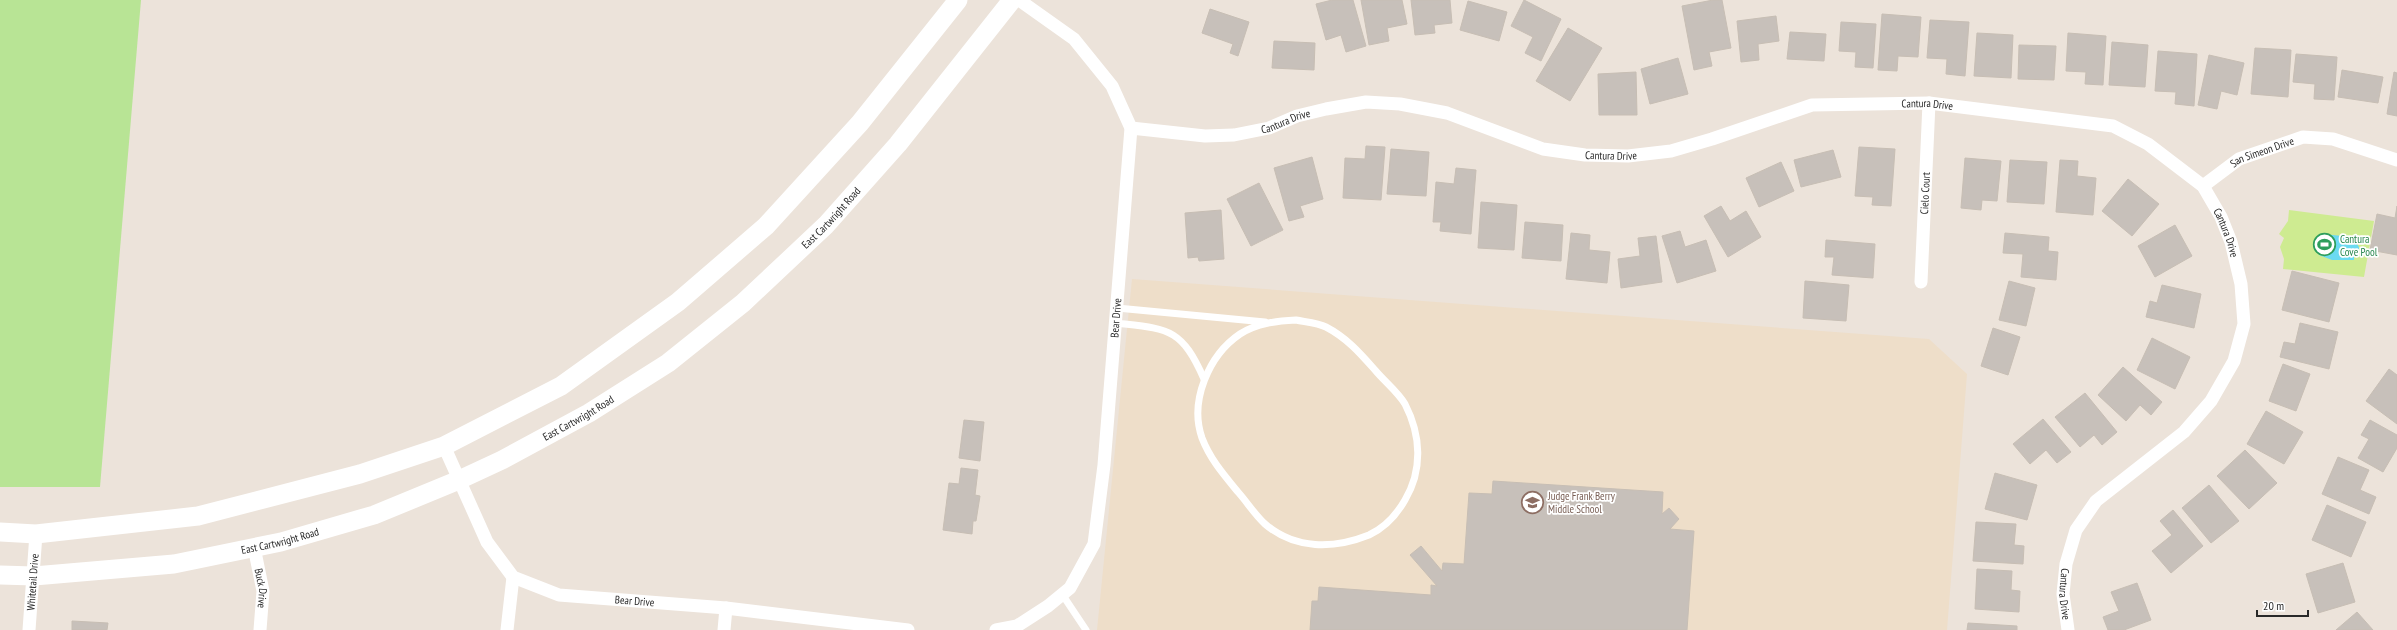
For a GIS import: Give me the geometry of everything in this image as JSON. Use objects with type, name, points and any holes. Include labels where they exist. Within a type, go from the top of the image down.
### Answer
[{"type":"main road","points":[[0,532],[36,534],[198,516],[360,474],[444,446],[561,386],[678,302],[766,226],[860,123],[958,0]]},
{"type":"main road","name":"East Cartwright Road","points":[[0,575],[34,576],[174,564],[254,547],[374,515],[459,480],[502,460],[589,413],[668,363],[743,303],[826,224],[893,150],[1012,0]]},
{"type":"street","name":"Bear Drive","points":[[996,630],[1017,626],[1048,606],[1070,588],[1094,544],[1104,465],[1131,128],[1112,86],[1074,39],[1019,0]]},
{"type":"street","name":"Cantura Drive","points":[[1131,128],[1205,136],[1234,135],[1269,128],[1297,116],[1366,102],[1400,104],[1447,113],[1543,149],[1586,155],[1628,156],[1678,149],[1812,105],[1930,103],[2113,126],[2148,144],[2203,186],[2221,217],[2231,242],[2241,284],[2244,324],[2234,361],[2211,401],[2184,432],[2096,501],[2076,530],[2066,564],[2063,594],[2068,630]]},
{"type":"street","name":"Cielo Court","points":[[1921,282],[1930,103]]},
{"type":"street","name":"San Simeon Drive","points":[[2203,186],[2239,159],[2303,137],[2333,139],[2397,160]]},
{"type":"street","points":[[444,446],[487,542],[513,577],[507,630]]},
{"type":"street","name":"Whitetail Drive","points":[[29,630],[36,534]]},
{"type":"street","name":"Buck Drive","points":[[254,547],[263,591],[260,630]]},
{"type":"street","name":"Bear Drive","points":[[513,577],[559,595],[726,608],[908,630]]},
{"type":"street","points":[[724,630],[726,608]]},
{"type":"lane","points":[[1117,308],[1267,322],[1296,320],[1325,326],[1349,341],[1404,403],[1416,430],[1419,459],[1412,488],[1397,513],[1375,532],[1348,544],[1319,546],[1290,539],[1265,524],[1214,462],[1201,436],[1198,407],[1204,378],[1219,353],[1240,334],[1267,322]]},
{"type":"lane","points":[[1115,323],[1160,328],[1177,337],[1187,346],[1204,378]]},
{"type":"lane","points":[[1062,594],[1086,630]]},
{"type":"shaded area","name":"Judge Frank Berry Middle School","points":[[1132,279],[1929,339],[1967,374],[1947,630],[1097,630]]},
{"type":"green space","points":[[0,0],[141,0],[100,487],[0,487]]},
{"type":"green space","name":"Cantura Cove Pool","points":[[2289,210],[2374,221],[2364,277],[2283,269],[2284,259],[2280,247],[2284,238],[2279,234],[2288,221]]},
{"type":"water","points":[[2323,234],[2352,237],[2359,247],[2359,254],[2354,256],[2354,260],[2332,260],[2319,255],[2318,249],[2315,247]]},
{"type":"building","points":[[1332,0],[1353,0],[1366,46],[1346,52],[1341,35],[1326,40],[1316,4]]},
{"type":"building","points":[[1361,0],[1402,0],[1407,24],[1387,28],[1389,41],[1369,45]]},
{"type":"building","points":[[1411,0],[1450,0],[1452,23],[1434,25],[1435,33],[1415,35]]},
{"type":"building","points":[[1524,0],[1561,19],[1541,61],[1525,53],[1533,37],[1511,26]]},
{"type":"building","points":[[1713,0],[1722,0],[1731,48],[1709,52],[1712,66],[1694,70],[1682,6]]},
{"type":"building","points":[[1468,1],[1507,12],[1499,41],[1460,30]]},
{"type":"building","points":[[1210,9],[1249,22],[1238,56],[1230,53],[1233,44],[1202,33]]},
{"type":"building","points":[[1882,14],[1921,17],[1918,57],[1898,56],[1897,71],[1878,70]]},
{"type":"building","points":[[1776,16],[1779,41],[1758,44],[1759,60],[1741,62],[1737,21]]},
{"type":"building","points":[[1930,20],[1969,22],[1965,76],[1946,74],[1947,59],[1927,58]]},
{"type":"building","points":[[1841,22],[1876,24],[1873,68],[1855,67],[1856,52],[1839,51]]},
{"type":"building","points":[[1568,28],[1602,48],[1570,101],[1536,81]]},
{"type":"building","points":[[1790,32],[1826,34],[1824,61],[1787,59]]},
{"type":"building","points":[[1977,33],[2013,35],[2011,78],[1974,76]]},
{"type":"building","points":[[2068,33],[2106,36],[2103,85],[2085,84],[2086,72],[2066,71]]},
{"type":"building","points":[[1274,41],[1315,43],[1314,70],[1272,68]]},
{"type":"building","points":[[2112,42],[2148,45],[2145,87],[2109,85]]},
{"type":"building","points":[[2019,45],[2056,46],[2054,80],[2018,79]]},
{"type":"building","points":[[2255,48],[2291,50],[2288,97],[2251,94]]},
{"type":"building","points":[[2158,51],[2197,54],[2194,106],[2175,104],[2176,92],[2155,91]]},
{"type":"building","points":[[2296,54],[2337,57],[2334,100],[2314,99],[2315,84],[2293,82]]},
{"type":"building","points":[[2209,55],[2244,63],[2237,95],[2221,91],[2217,109],[2198,105]]},
{"type":"building","points":[[1678,58],[1688,94],[1650,104],[1641,69]]},
{"type":"building","points":[[2342,70],[2383,77],[2378,103],[2338,97]]},
{"type":"building","points":[[1636,72],[1637,115],[1599,115],[1598,74]]},
{"type":"building","points":[[2394,72],[2397,73],[2397,116],[2387,114]]},
{"type":"building","points":[[1366,146],[1385,147],[1381,200],[1343,198],[1345,158],[1365,159]]},
{"type":"building","points":[[1859,147],[1895,149],[1891,206],[1872,205],[1873,197],[1855,196]]},
{"type":"building","points":[[1391,149],[1429,152],[1426,196],[1387,194]]},
{"type":"building","points":[[1833,150],[1841,177],[1801,187],[1794,160]]},
{"type":"building","points":[[1312,157],[1323,199],[1300,206],[1304,217],[1289,221],[1274,168]]},
{"type":"building","points":[[1965,158],[2001,161],[1997,201],[1982,200],[1981,210],[1961,208]]},
{"type":"building","points":[[2010,160],[2047,162],[2044,204],[2007,202]]},
{"type":"building","points":[[2060,160],[2078,161],[2077,176],[2096,178],[2093,215],[2056,212]]},
{"type":"building","points":[[1781,162],[1794,191],[1759,207],[1746,178]]},
{"type":"building","points":[[1456,168],[1476,170],[1471,234],[1440,231],[1441,222],[1433,222],[1436,182],[1454,184]]},
{"type":"building","points":[[2128,179],[2159,204],[2132,236],[2102,211]]},
{"type":"building","points":[[1259,183],[1283,230],[1251,246],[1227,199]]},
{"type":"building","points":[[1481,202],[1517,205],[1514,250],[1478,248]]},
{"type":"building","points":[[1721,206],[1730,221],[1746,211],[1761,237],[1728,257],[1704,216]]},
{"type":"building","points":[[2397,206],[2397,255],[2370,250],[2377,214],[2395,218]]},
{"type":"building","points":[[1221,210],[1224,259],[1199,261],[1198,257],[1188,258],[1185,213]]},
{"type":"building","points":[[1525,222],[1563,225],[1561,261],[1522,258]]},
{"type":"building","points":[[2175,225],[2192,256],[2155,277],[2138,246]]},
{"type":"building","points":[[1680,231],[1685,247],[1706,240],[1716,271],[1677,283],[1662,236]]},
{"type":"building","points":[[1571,233],[1590,235],[1589,250],[1610,252],[1607,283],[1566,279]]},
{"type":"building","points":[[2005,233],[2049,237],[2048,251],[2058,252],[2056,280],[2021,277],[2023,254],[2003,253]]},
{"type":"building","points":[[1656,236],[1662,282],[1621,288],[1618,259],[1640,256],[1638,238]]},
{"type":"building","points":[[1826,240],[1875,244],[1873,278],[1832,275],[1834,257],[1825,257]]},
{"type":"building","points":[[2292,271],[2339,283],[2329,322],[2282,310]]},
{"type":"building","points":[[1805,281],[1849,285],[1846,321],[1803,318]]},
{"type":"building","points":[[2009,281],[2035,288],[2026,326],[1999,320]]},
{"type":"building","points":[[2162,285],[2201,294],[2194,328],[2146,317],[2150,301],[2157,303]]},
{"type":"building","points":[[2300,323],[2338,332],[2329,369],[2280,357],[2284,342],[2295,344]]},
{"type":"building","points":[[1993,328],[2020,337],[2008,375],[1981,366]]},
{"type":"building","points":[[2152,338],[2190,357],[2175,389],[2137,370]]},
{"type":"building","points":[[2283,364],[2310,374],[2296,411],[2269,401]]},
{"type":"building","points":[[2123,367],[2162,402],[2151,415],[2140,405],[2126,421],[2098,395]]},
{"type":"building","points":[[2389,369],[2397,375],[2397,424],[2366,401]]},
{"type":"building","points":[[2085,393],[2117,432],[2102,445],[2094,435],[2080,447],[2055,417]]},
{"type":"building","points":[[2266,411],[2303,432],[2284,464],[2247,444]]},
{"type":"building","points":[[2043,419],[2071,452],[2057,463],[2046,450],[2030,464],[2013,444]]},
{"type":"building","points":[[964,420],[984,422],[980,461],[959,458]]},
{"type":"building","points":[[2370,420],[2397,435],[2397,448],[2383,472],[2358,458],[2369,439],[2361,435]]},
{"type":"building","points":[[2245,450],[2277,483],[2249,509],[2217,476]]},
{"type":"building","points":[[2338,457],[2369,470],[2360,490],[2376,497],[2369,514],[2322,494]]},
{"type":"building","points":[[961,468],[978,470],[975,495],[980,496],[976,521],[973,521],[972,534],[943,530],[949,483],[959,484]]},
{"type":"building","points":[[1995,473],[2037,485],[2027,520],[1985,509]]},
{"type":"building","points":[[1493,481],[1663,492],[1662,514],[1669,508],[1679,519],[1670,529],[1694,531],[1687,630],[1310,630],[1312,601],[1318,601],[1319,587],[1431,595],[1431,585],[1437,586],[1410,555],[1421,546],[1442,571],[1443,563],[1464,564],[1469,493],[1492,494]]},
{"type":"building","points":[[2209,485],[2239,521],[2211,543],[2182,508]]},
{"type":"building","points":[[2327,505],[2366,522],[2351,557],[2312,540]]},
{"type":"building","points":[[2173,510],[2203,546],[2171,573],[2152,551],[2172,535],[2160,521]]},
{"type":"building","points":[[1976,522],[2016,524],[2014,545],[2024,546],[2023,564],[1973,561]]},
{"type":"building","points":[[2343,563],[2355,602],[2318,613],[2306,574]]},
{"type":"building","points":[[1977,569],[2012,571],[2011,590],[2020,591],[2019,612],[1975,609]]},
{"type":"building","points":[[2137,583],[2151,620],[2124,630],[2108,630],[2103,617],[2119,611],[2111,592]]},
{"type":"building","points":[[2357,612],[2373,630],[2336,630]]},
{"type":"building","points":[[72,621],[108,623],[107,630],[72,630]]},
{"type":"building","points":[[1968,623],[2017,626],[2017,630],[1967,630]]},
{"type":"place","name":"Cantura Cove Pool","points":[[2325,245]]},
{"type":"place","name":"Judge Frank Berry Middle School","points":[[1533,502]]}]
